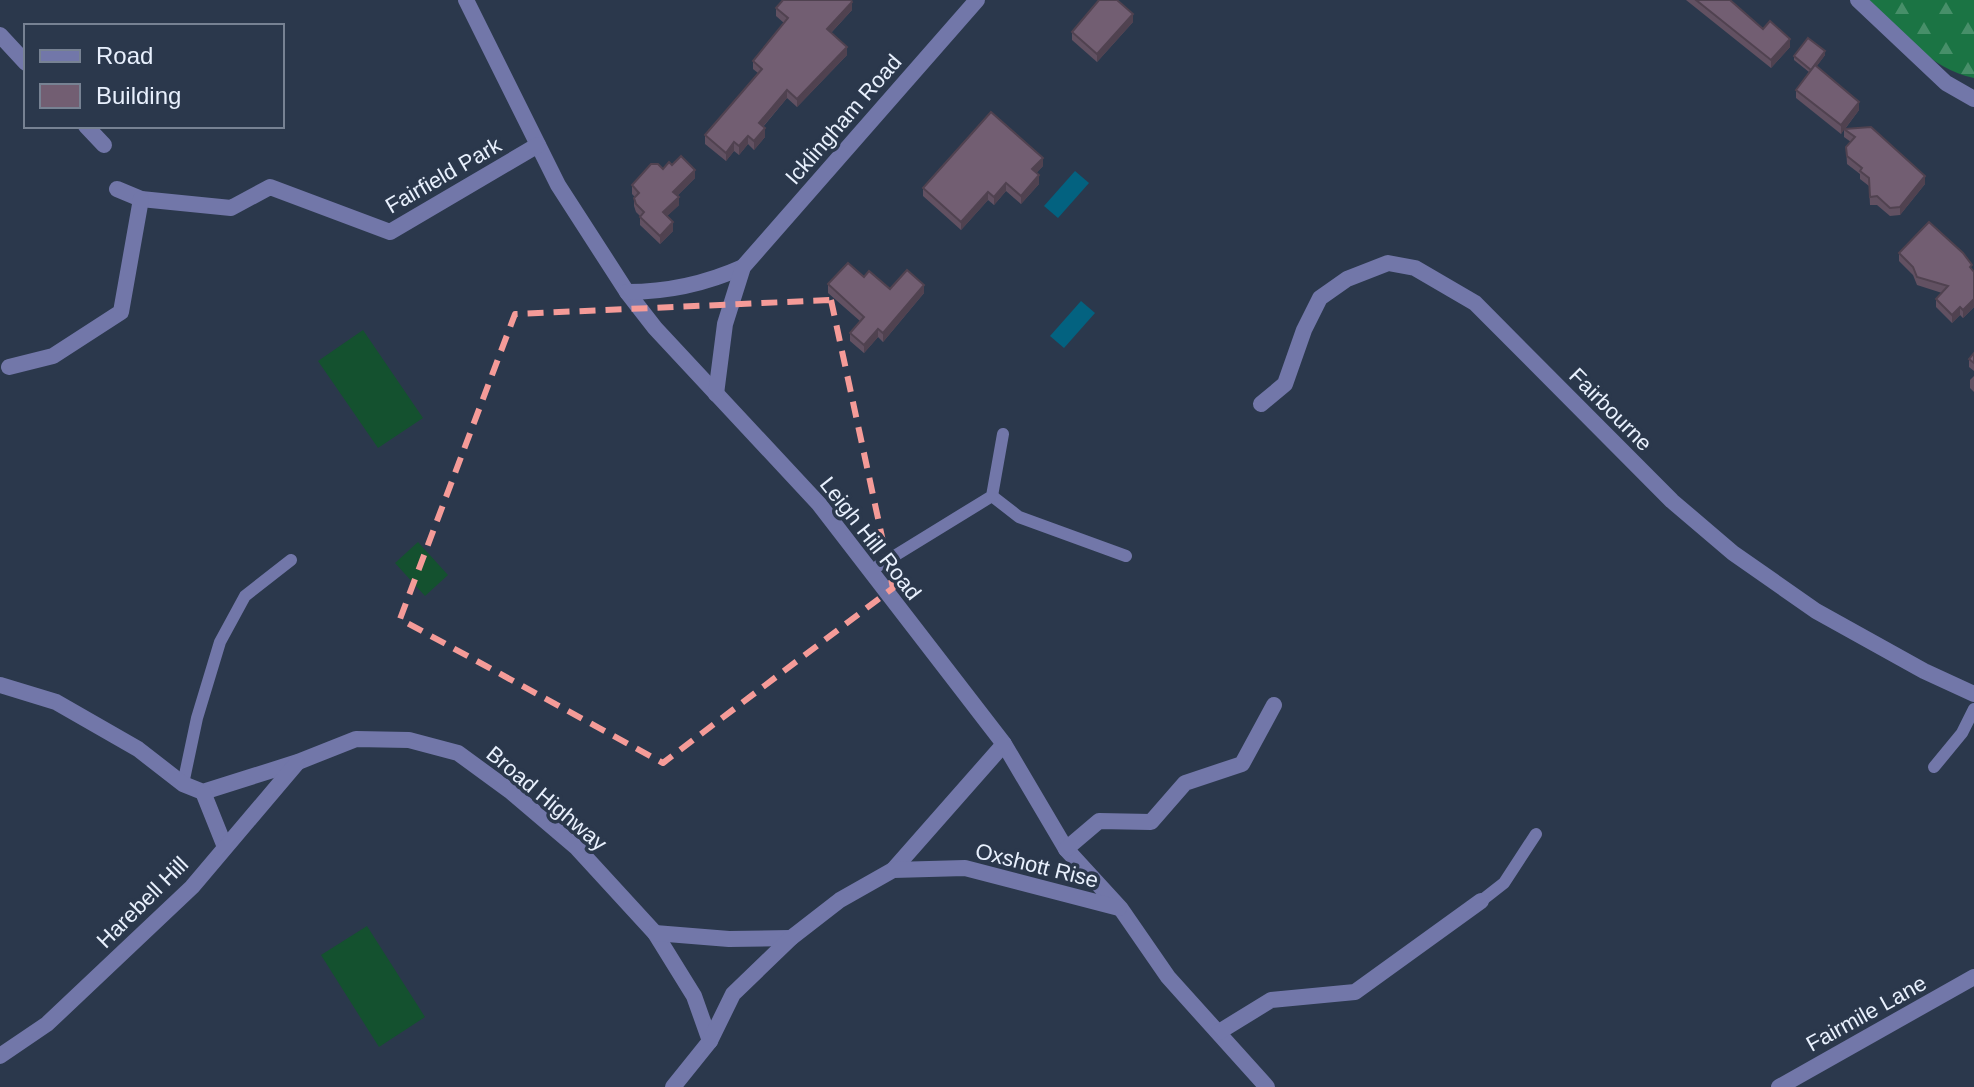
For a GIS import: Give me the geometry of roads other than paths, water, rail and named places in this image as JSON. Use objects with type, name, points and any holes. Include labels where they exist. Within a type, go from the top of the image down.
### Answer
[{"type":"street","name":"Leigh Hill Road","points":[[466,0],[581,224],[627,292],[655,328],[819,504],[1004,744],[1066,849],[1121,909],[1168,977],[1267,1087]]},
{"type":"street","name":"Icklingham Road","points":[[716,394],[725,324],[743,267],[977,0]]},
{"type":"street","points":[[1858,0],[1946,83],[1974,99]]},
{"type":"street","points":[[1,38],[24,61]]},
{"type":"street","points":[[88,128],[104,145]]},
{"type":"street","name":"Fairfield Park","points":[[117,189],[141,199],[231,208],[270,187],[390,232],[538,145]]},
{"type":"street","points":[[9,367],[53,356],[121,312],[141,199]]},
{"type":"street","name":"Fairbourne","points":[[1261,404],[1285,384],[1304,330],[1320,298],[1347,279],[1388,263],[1415,268],[1475,303],[1672,501],[1733,553],[1816,611],[1924,671],[1974,694]]},
{"type":"street","name":"Icklingham Road","points":[[627,292],[653,292],[689,286],[743,267]]},
{"type":"street","points":[[0,685],[56,702],[138,749],[183,784],[203,792],[225,847]]},
{"type":"street","points":[[1066,849],[1099,821],[1151,822],[1185,783],[1242,764],[1274,705]]},
{"type":"street","name":"Broad Highway","points":[[203,792],[298,762],[356,739],[409,740],[458,753],[510,791],[577,848],[655,933],[694,996],[710,1041]]},
{"type":"street","name":"Oxshott Rise","points":[[673,1087],[710,1041],[733,994],[791,938],[840,900],[893,870],[1004,744]]},
{"type":"street","name":"Harebell Hill","points":[[0,1056],[47,1024],[192,887],[298,762]]},
{"type":"street","name":"Oxshott Rise","points":[[893,870],[965,868],[1121,909]]},
{"type":"street","points":[[1219,1032],[1271,1000],[1355,992],[1481,901]]},
{"type":"street","points":[[655,933],[729,939],[791,938]]},
{"type":"street","name":"Fairmile Lane","points":[[1779,1087],[1974,977]]},
{"type":"lane","points":[[870,571],[992,496],[1003,434]]},
{"type":"lane","points":[[992,496],[1019,517],[1126,556]]},
{"type":"lane","points":[[183,784],[197,718],[220,642],[245,596],[291,560]]},
{"type":"lane","points":[[1934,767],[1962,733],[1974,709]]},
{"type":"lane","points":[[1481,901],[1504,883],[1536,834]]},
{"type":"water","points":[[1075,171],[1089,183],[1058,218],[1044,206]]},
{"type":"water","points":[[1081,301],[1095,313],[1064,348],[1050,336]]}]
